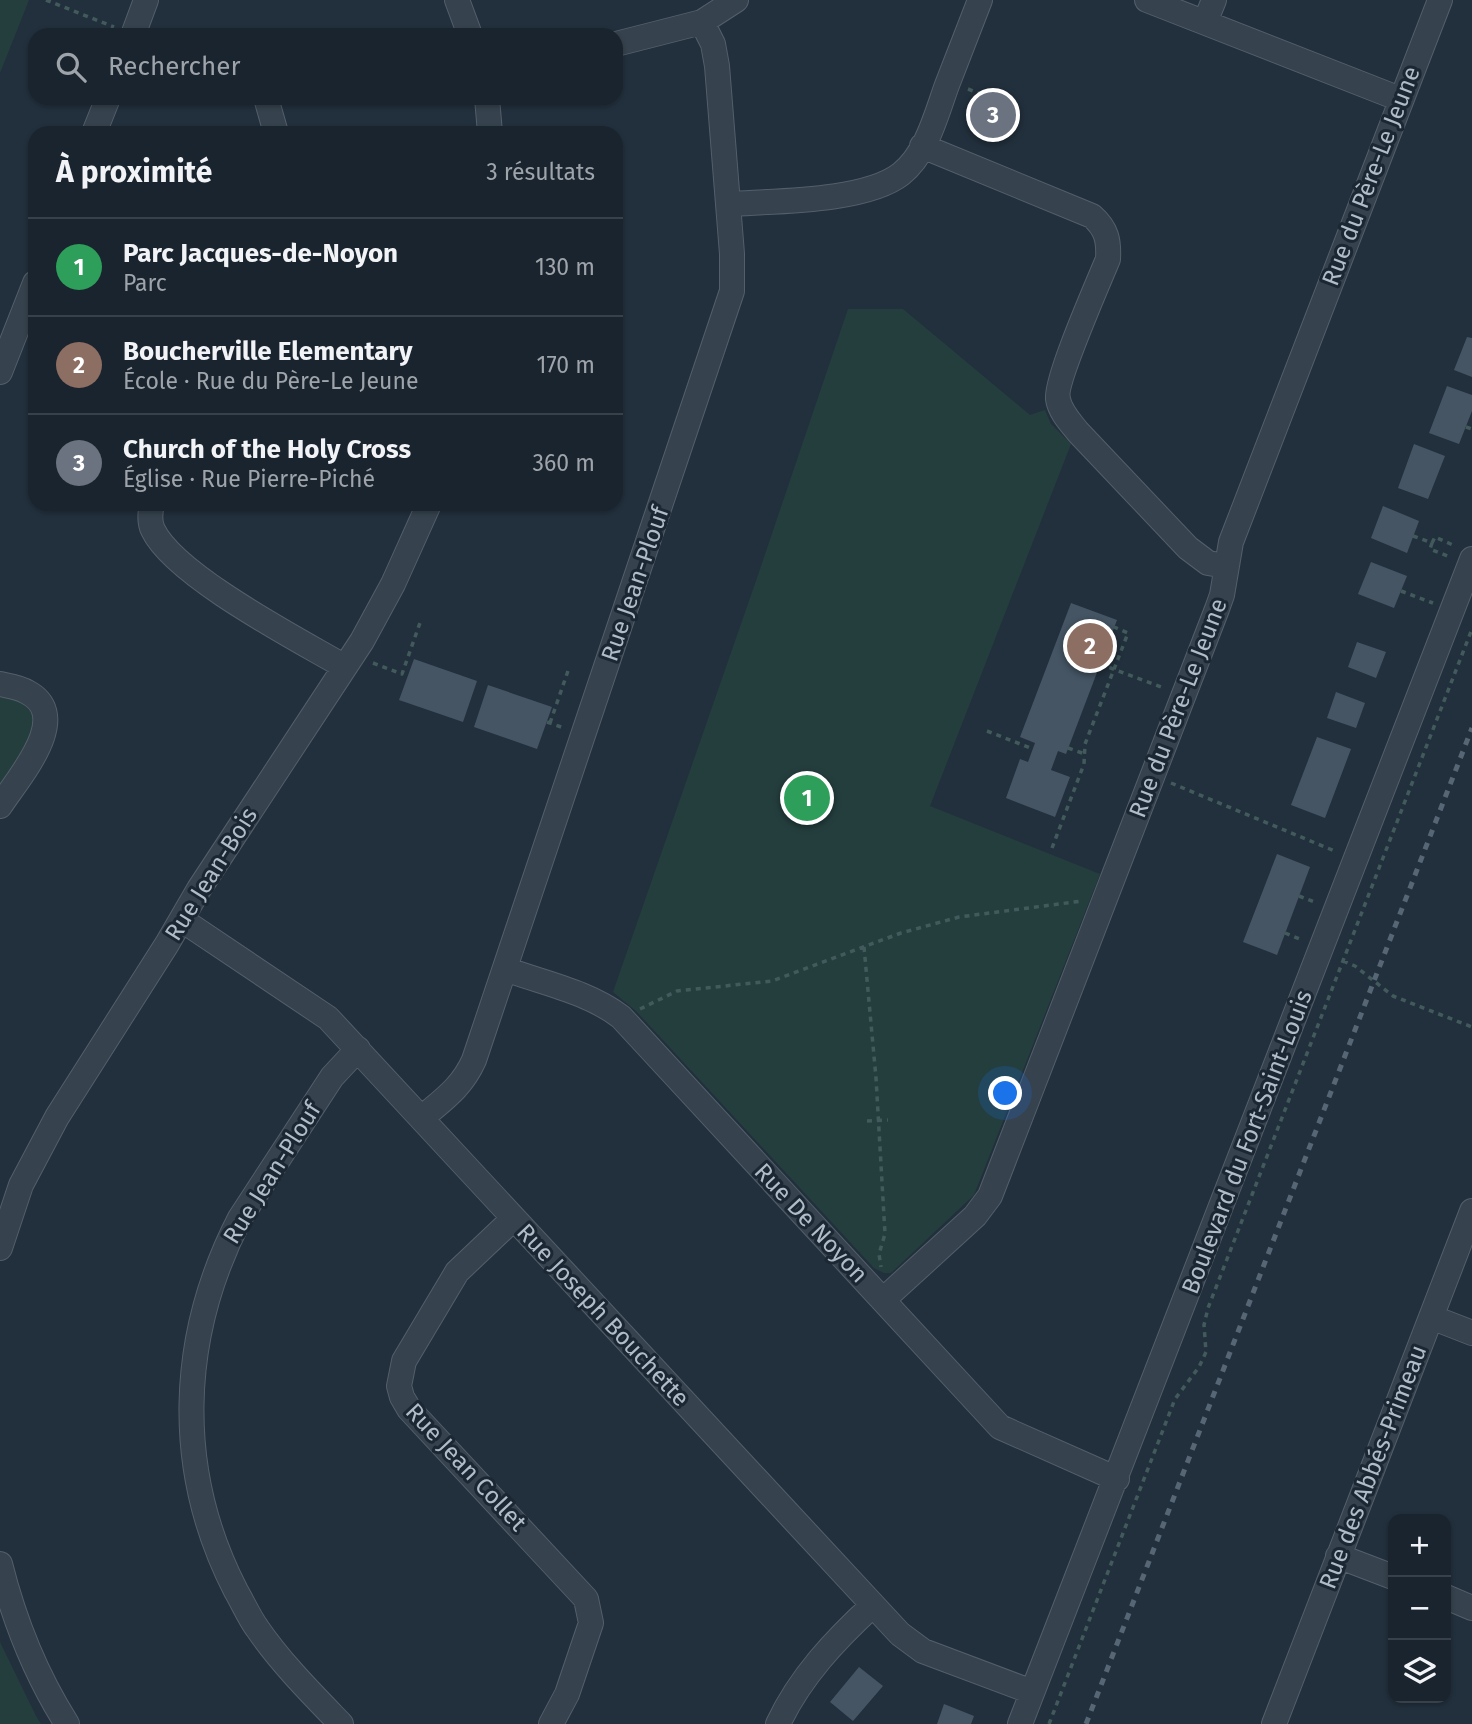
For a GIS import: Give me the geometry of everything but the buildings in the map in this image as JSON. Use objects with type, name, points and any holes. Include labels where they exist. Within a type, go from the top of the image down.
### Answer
[{"type":"street","points":[[133,28],[146,0]]},
{"type":"street","points":[[457,0],[467,28]]},
{"type":"street","points":[[623,42],[702,22],[736,0]]},
{"type":"street","points":[[729,204],[831,196],[867,189],[900,175],[916,158],[922,146],[980,0]]},
{"type":"street","points":[[1147,0],[1209,11],[1400,99]]},
{"type":"street","name":"Rue du Père-Le Jeune","points":[[882,1288],[975,1216],[990,1196],[1222,595],[1231,542],[1440,0]]},
{"type":"street","name":"Rue Jean-Plouf","points":[[423,1117],[466,1077],[505,969],[728,306],[733,276],[717,66],[713,44],[702,22]]},
{"type":"street","points":[[97,126],[105,105]]},
{"type":"street","points":[[268,105],[274,126]]},
{"type":"street","points":[[487,105],[489,126]]},
{"type":"street","points":[[922,146],[1093,216],[1101,224],[1109,245],[1108,259],[1065,368],[1058,388],[1058,399],[1065,415],[1078,432],[1188,548],[1208,563],[1226,566]]},
{"type":"street","points":[[0,372],[28,301]]},
{"type":"street","points":[[151,511],[150,522],[154,533],[199,579],[355,664]]},
{"type":"street","name":"Rue Jean-Bois","points":[[0,1248],[21,1185],[46,1136],[199,889],[355,664],[426,511]]},
{"type":"street","name":"Boulevard du Fort-Saint-Louis","points":[[1020,1724],[1117,1479],[1459,554]]},
{"type":"street","points":[[0,684],[26,691],[37,699],[44,710],[47,724],[43,740],[0,806]]},
{"type":"street","name":"Rue Joseph Bouchette","points":[[182,920],[316,1008],[358,1049],[423,1117],[513,1219],[910,1643],[923,1651],[1032,1692]]},
{"type":"street","name":"Rue De Noyon","points":[[505,969],[595,1001],[621,1017],[882,1288],[1000,1427],[1117,1479]]},
{"type":"street","name":"Rue Jean-Plouf","points":[[341,1724],[303,1684],[257,1628],[230,1579],[218,1552],[200,1494],[190,1421],[199,1327],[218,1264],[247,1207],[332,1077],[358,1049]]},
{"type":"street","name":"Rue des Abbés-Primeau","points":[[1274,1724],[1472,1211]]},
{"type":"street","name":"Rue Jean Collet","points":[[513,1219],[457,1272],[404,1361],[399,1386],[409,1409],[586,1599],[591,1623],[567,1694],[551,1724]]},
{"type":"street","points":[[1431,1317],[1472,1333]]},
{"type":"street","points":[[1338,1556],[1388,1575]]},
{"type":"street","points":[[0,1564],[33,1660],[67,1724]]},
{"type":"street","points":[[1451,1599],[1472,1608]]},
{"type":"street","points":[[778,1724],[802,1682],[818,1661],[873,1605]]},
{"type":"path","points":[[46,0],[115,28]]},
{"type":"path","points":[[959,85],[986,96]]},
{"type":"path","points":[[1466,427],[1472,429]]},
{"type":"path","points":[[1413,536],[1432,543]]},
{"type":"path","points":[[1435,537],[1459,554],[1430,549],[1435,537]]},
{"type":"path","points":[[1401,592],[1433,603]]},
{"type":"path","points":[[402,674],[421,620]]},
{"type":"path","points":[[1052,848],[1084,764],[1085,744],[1128,633],[1114,627]]},
{"type":"path","name":"Boulevard du Fort-Saint-Louis","points":[[1049,1724],[1175,1399],[1199,1367],[1206,1352],[1204,1325],[1209,1308],[1472,629]]},
{"type":"path","points":[[355,664],[408,676]]},
{"type":"path","points":[[1100,664],[1172,691]]},
{"type":"path","points":[[569,668],[548,722],[572,731]]},
{"type":"path","points":[[987,730],[1033,749]]},
{"type":"path","points":[[1068,748],[1084,754]]},
{"type":"path","points":[[1165,781],[1337,852]]},
{"type":"path","points":[[1299,896],[1317,903]]},
{"type":"path","points":[[632,1013],[677,991],[772,981],[901,933],[959,917],[1092,901]]},
{"type":"path","points":[[1285,933],[1302,940]]},
{"type":"path","points":[[864,946],[885,1234],[879,1254],[882,1288]]},
{"type":"path","points":[[1343,961],[1355,966],[1393,996],[1472,1027]]},
{"type":"path","points":[[867,1121],[888,1120]]},
{"type":"green space","points":[[0,0],[29,0],[0,73]]},
{"type":"green space","points":[[848,309],[903,309],[1030,415],[1045,410],[1051,424],[1071,444],[930,806],[1100,874],[974,1195],[891,1273],[874,1268],[636,1011],[613,992]]},
{"type":"green space","points":[[0,696],[18,700],[33,713],[33,735],[0,786]]},
{"type":"green space","points":[[0,1642],[36,1716],[41,1724],[0,1724]]},
{"type":"railway","points":[[1086,1724],[1472,728]]},
{"type":"place","name":"Church of the Holy Cross","points":[[993,115]]},
{"type":"place","name":"Boucherville Elementary","points":[[1090,646]]},
{"type":"place","name":"Parc Jacques-de-Noyon","points":[[807,798]]}]
